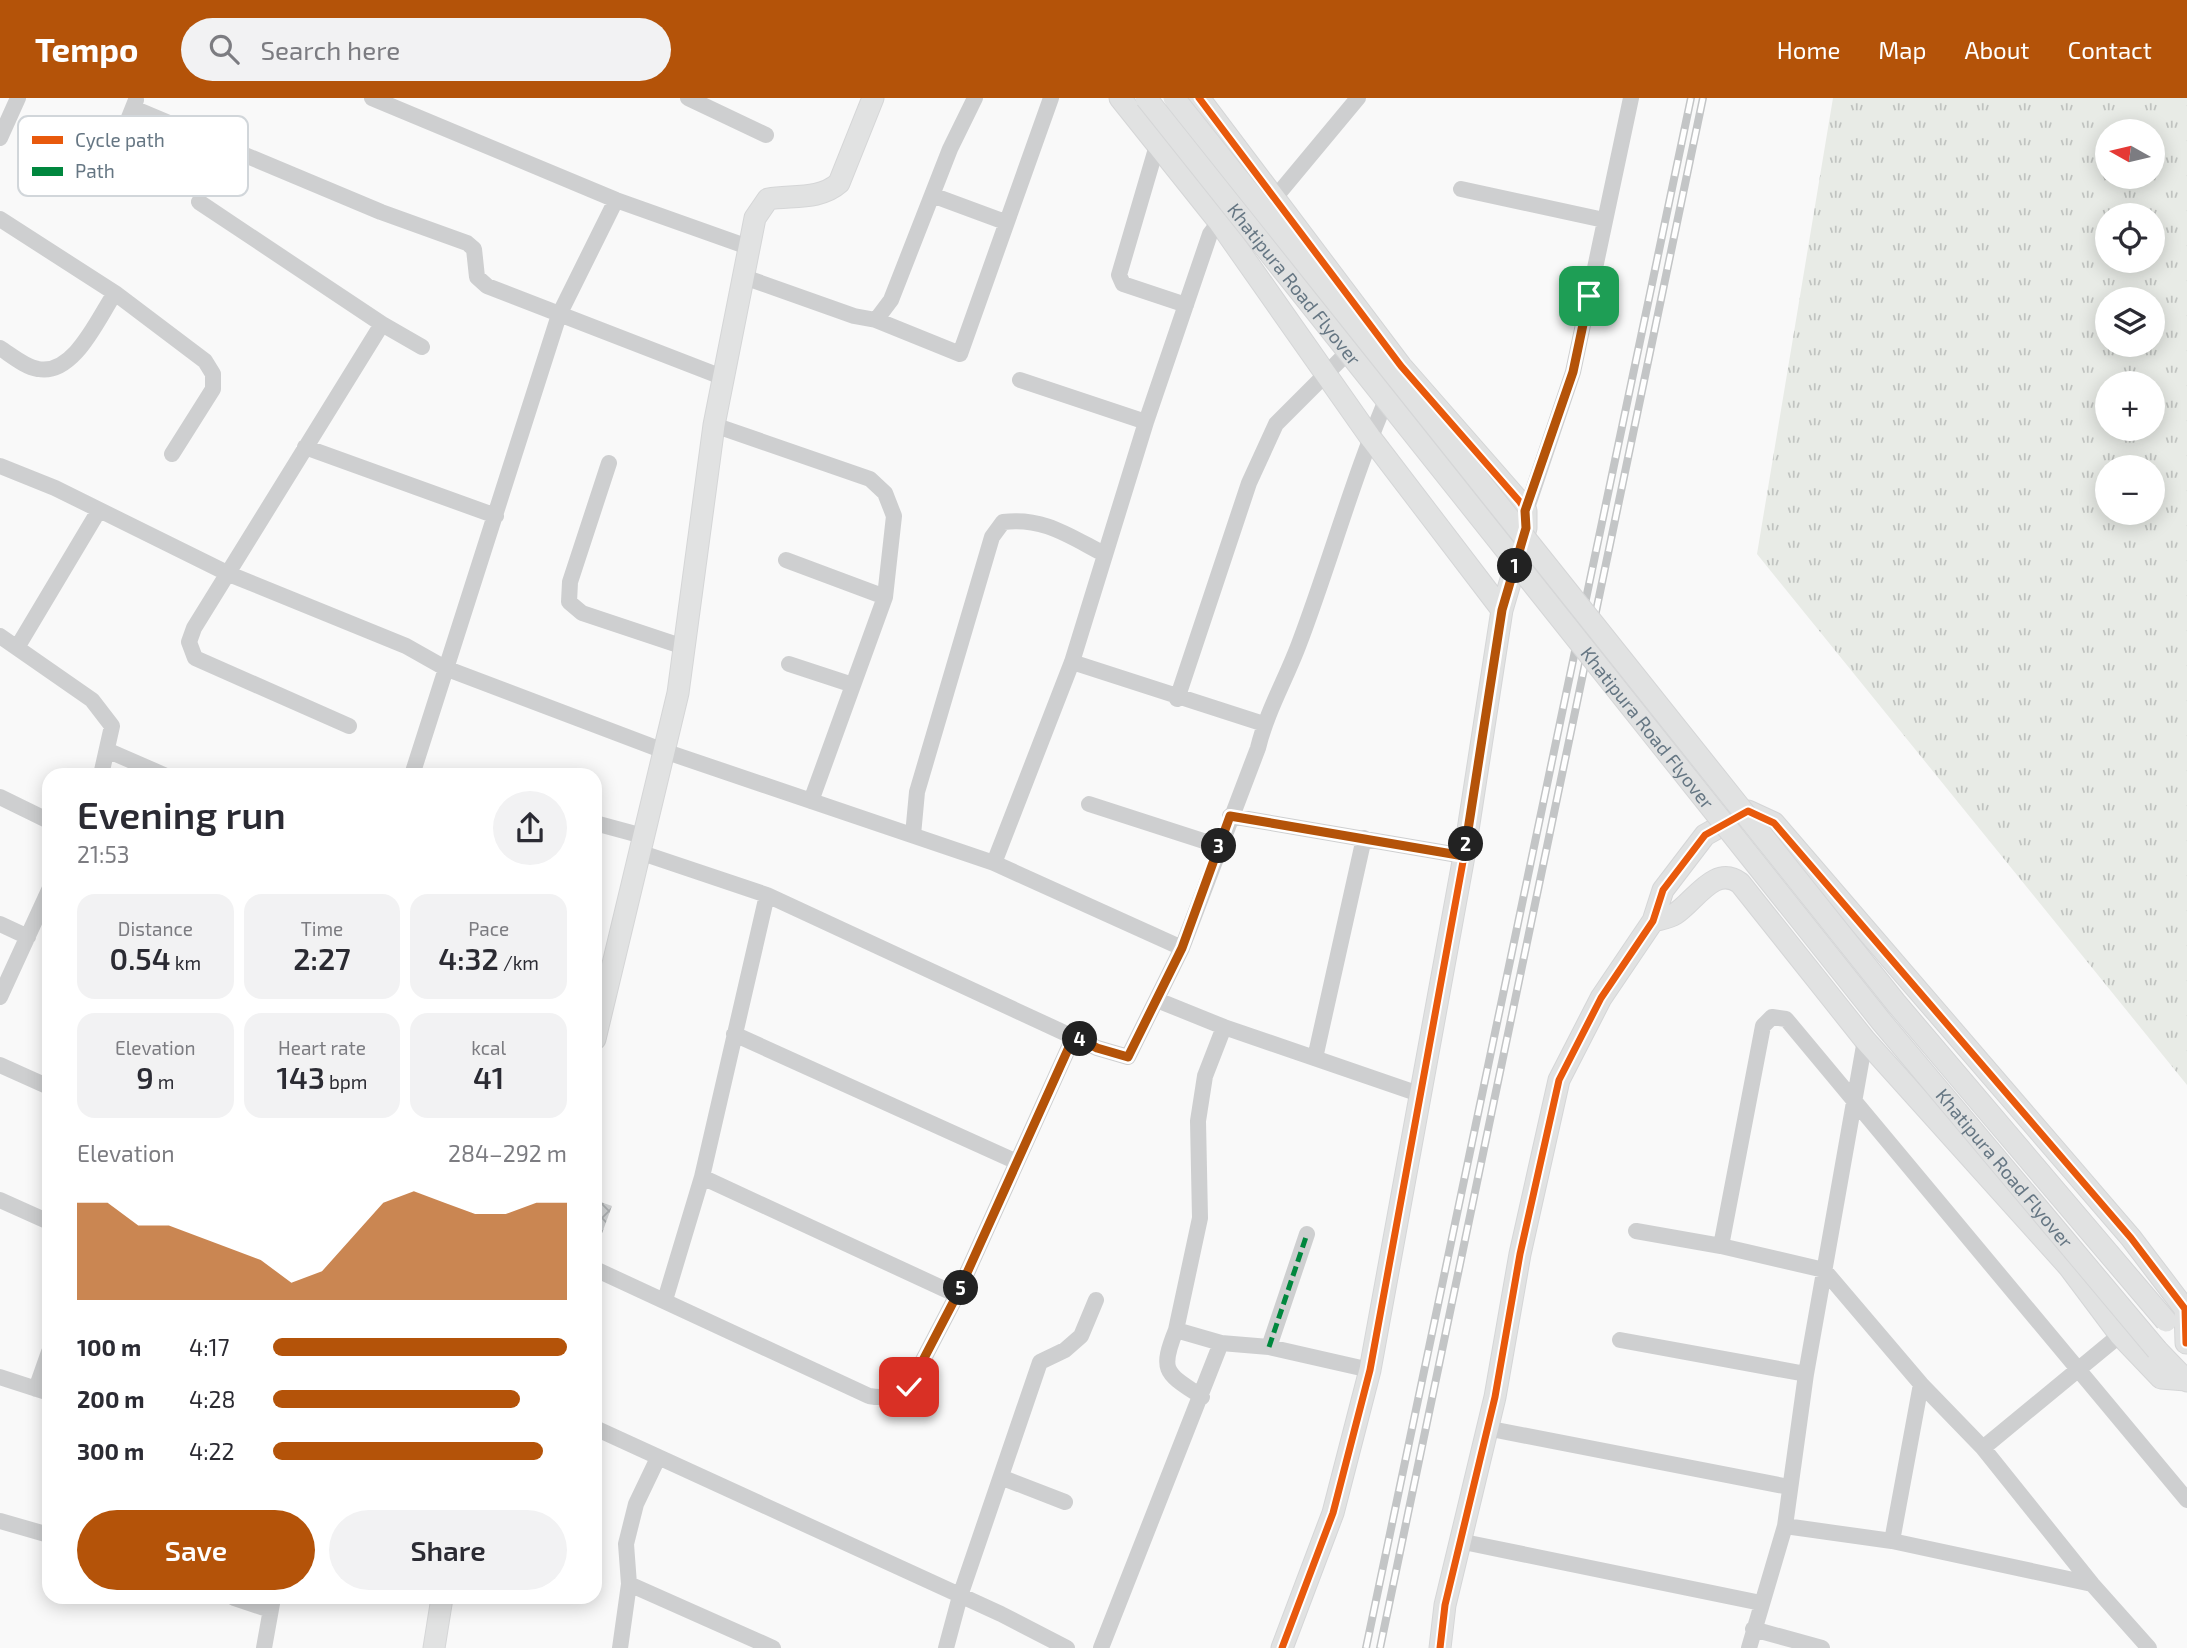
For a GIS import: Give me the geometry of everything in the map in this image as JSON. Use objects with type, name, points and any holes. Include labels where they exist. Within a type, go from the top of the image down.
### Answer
[{"type":"street","points":[[0,138],[18,98]]},
{"type":"street","points":[[372,98],[616,200],[751,248]]},
{"type":"street","points":[[688,98],[766,135]]},
{"type":"street","points":[[603,969],[641,844],[678,693],[714,425],[755,218],[768,199],[829,192],[839,183],[873,98]]},
{"type":"street","points":[[876,320],[891,300],[932,195],[975,98]]},
{"type":"street","points":[[744,277],[854,316],[876,320],[960,354],[1051,98]]},
{"type":"street","points":[[1121,98],[1219,222],[1327,371],[1370,437],[1502,610]]},
{"type":"street","name":"Khatipura Road Flyover","points":[[1146,98],[1881,1021],[2186,1381]]},
{"type":"street","name":"Khatipura Road Flyover","points":[[1174,98],[1896,1003],[2187,1344]]},
{"type":"street","points":[[1199,98],[1401,366],[1525,511]]},
{"type":"street","points":[[1274,199],[1358,98]]},
{"type":"street","points":[[1282,1648],[1333,1513],[1370,1370],[1464,856],[1502,610],[1526,528],[1525,511],[1573,372],[1631,98]]},
{"type":"street","points":[[135,103],[164,116]]},
{"type":"street","points":[[1158,142],[1119,275],[1123,284],[1186,305]]},
{"type":"street","points":[[248,154],[332,192],[467,243],[474,249],[477,277],[488,286],[722,377]]},
{"type":"street","points":[[1461,189],[1604,220]]},
{"type":"street","points":[[932,195],[1005,222]]},
{"type":"street","points":[[416,768],[445,668],[559,315],[616,200]]},
{"type":"street","points":[[199,202],[382,324],[422,347]]},
{"type":"street","points":[[0,219],[115,293],[205,361],[213,374],[213,389],[172,454]]},
{"type":"street","points":[[994,863],[1072,662],[1146,422],[1210,234],[1219,222]]},
{"type":"street","points":[[0,348],[34,369],[50,370],[70,360],[115,293]]},
{"type":"street","points":[[349,726],[195,658],[189,642],[194,628],[382,324]]},
{"type":"street","points":[[1177,699],[1249,483],[1276,424],[1372,328]]},
{"type":"street","points":[[602,826],[767,895],[1097,1048],[1128,1057],[1182,948],[1258,748],[1264,724],[1298,646],[1370,437],[1401,366]]},
{"type":"street","points":[[1020,380],[1146,422]]},
{"type":"street","points":[[714,425],[870,479],[885,493],[894,516],[885,597],[811,801]]},
{"type":"street","points":[[305,447],[496,516]]},
{"type":"street","points":[[609,463],[570,582],[569,602],[582,612],[684,647]]},
{"type":"street","points":[[0,466],[55,488],[98,512],[229,574],[406,646],[445,668],[664,751],[994,863],[1182,948]]},
{"type":"street","points":[[18,646],[98,512]]},
{"type":"street","points":[[912,835],[917,792],[992,537],[1003,522],[1042,522],[1104,554]]},
{"type":"street","points":[[786,560],[885,597]]},
{"type":"street","points":[[0,636],[92,700],[112,726],[109,751],[103,768]]},
{"type":"street","points":[[1072,662],[1177,699],[1264,724]]},
{"type":"street","points":[[789,664],[853,685]]},
{"type":"street","points":[[109,751],[148,768]]},
{"type":"street","points":[[0,797],[42,818]]},
{"type":"street","points":[[1089,803],[1219,846]]},
{"type":"street","points":[[1440,1648],[1445,1605],[1486,1428],[1520,1254],[1559,1080],[1601,998],[1653,921],[1663,890],[1705,835],[1748,811],[1774,823],[2131,1238],[2185,1310],[2187,1344]]},
{"type":"street","points":[[1230,816],[1464,856]]},
{"type":"street","points":[[1315,1058],[1364,838]]},
{"type":"street","points":[[1653,921],[1673,916],[1716,879],[1726,876],[1736,879],[1865,1040],[2069,1267],[2120,1335],[2161,1378],[2186,1381]]},
{"type":"street","points":[[665,1300],[702,1177],[767,895]]},
{"type":"street","points":[[0,997],[42,906]]},
{"type":"street","points":[[0,923],[28,937]]},
{"type":"street","points":[[1157,1000],[1224,1027],[1419,1094]]},
{"type":"street","points":[[1721,1246],[1763,1026],[1772,1017],[1786,1019],[2187,1500]]},
{"type":"street","points":[[1202,1397],[1177,1380],[1169,1370],[1165,1358],[1176,1330],[1200,1218],[1198,1121],[1205,1076],[1224,1027]]},
{"type":"street","points":[[734,1034],[1017,1162]]},
{"type":"street","points":[[602,1272],[869,1396],[886,1399],[909,1387],[957,1295],[1074,1036]]},
{"type":"street","points":[[1749,1648],[1784,1525],[1805,1374],[1865,1040]]},
{"type":"street","points":[[0,1065],[42,1084]]},
{"type":"street","points":[[702,1177],[957,1295]]},
{"type":"street","points":[[0,1200],[42,1219]]},
{"type":"street","points":[[1636,1231],[1721,1246],[1824,1270],[1920,1384],[1983,1448],[2092,1584],[2148,1648]]},
{"type":"street","points":[[1269,1347],[1307,1234]]},
{"type":"street","points":[[946,1648],[960,1596],[1003,1478],[1040,1362],[1065,1350],[1081,1336],[1096,1300]]},
{"type":"street","points":[[1176,1330],[1221,1343],[1269,1347],[1370,1370]]},
{"type":"street","points":[[1983,1448],[2120,1335]]},
{"type":"street","points":[[1620,1340],[1805,1374]]},
{"type":"street","points":[[1101,1648],[1221,1343]]},
{"type":"street","points":[[0,1377],[42,1391]]},
{"type":"street","points":[[1892,1541],[1920,1384]]},
{"type":"street","points":[[1486,1428],[1789,1487]]},
{"type":"street","points":[[602,1432],[960,1596],[1067,1648]]},
{"type":"street","points":[[620,1648],[629,1584],[626,1544],[636,1504],[658,1458]]},
{"type":"street","points":[[1003,1478],[1065,1502]]},
{"type":"street","points":[[0,1521],[42,1533]]},
{"type":"street","points":[[1784,1525],[1892,1541],[2092,1584]]},
{"type":"street","points":[[1459,1541],[1761,1603]]},
{"type":"street","points":[[629,1584],[773,1648]]},
{"type":"street","points":[[264,1648],[272,1604]]},
{"type":"street","points":[[434,1648],[441,1604]]},
{"type":"street","points":[[1753,1629],[1822,1648]]},
{"type":"green space","points":[[1833,98],[2187,98],[2187,1085],[1757,554]]},
{"type":"building","points":[[602,1202],[612,1206],[602,1233]]},
{"type":"railway","points":[[1366,1648],[1691,98]]},
{"type":"railway","points":[[1380,1648],[1703,98]]},
{"type":"marked path","points":[[1269,1347],[1307,1234]]},
{"type":"cycle path","points":[[1199,98],[1401,366],[1526,511],[1526,528],[1502,610],[1464,856],[1370,1370],[1333,1513],[1282,1648]]},
{"type":"cycle path","points":[[1440,1648],[1445,1605],[1495,1397],[1520,1254],[1559,1080],[1601,998],[1653,921],[1663,890],[1705,835],[1748,811],[1774,823],[2131,1238],[2185,1309],[2186,1343]]},
{"type":"route","points":[[909,1387],[975,1257],[1074,1036],[1097,1048],[1128,1057],[1182,948],[1230,816],[1464,856],[1502,610],[1526,528],[1525,511],[1573,372],[1589,296]]}]
